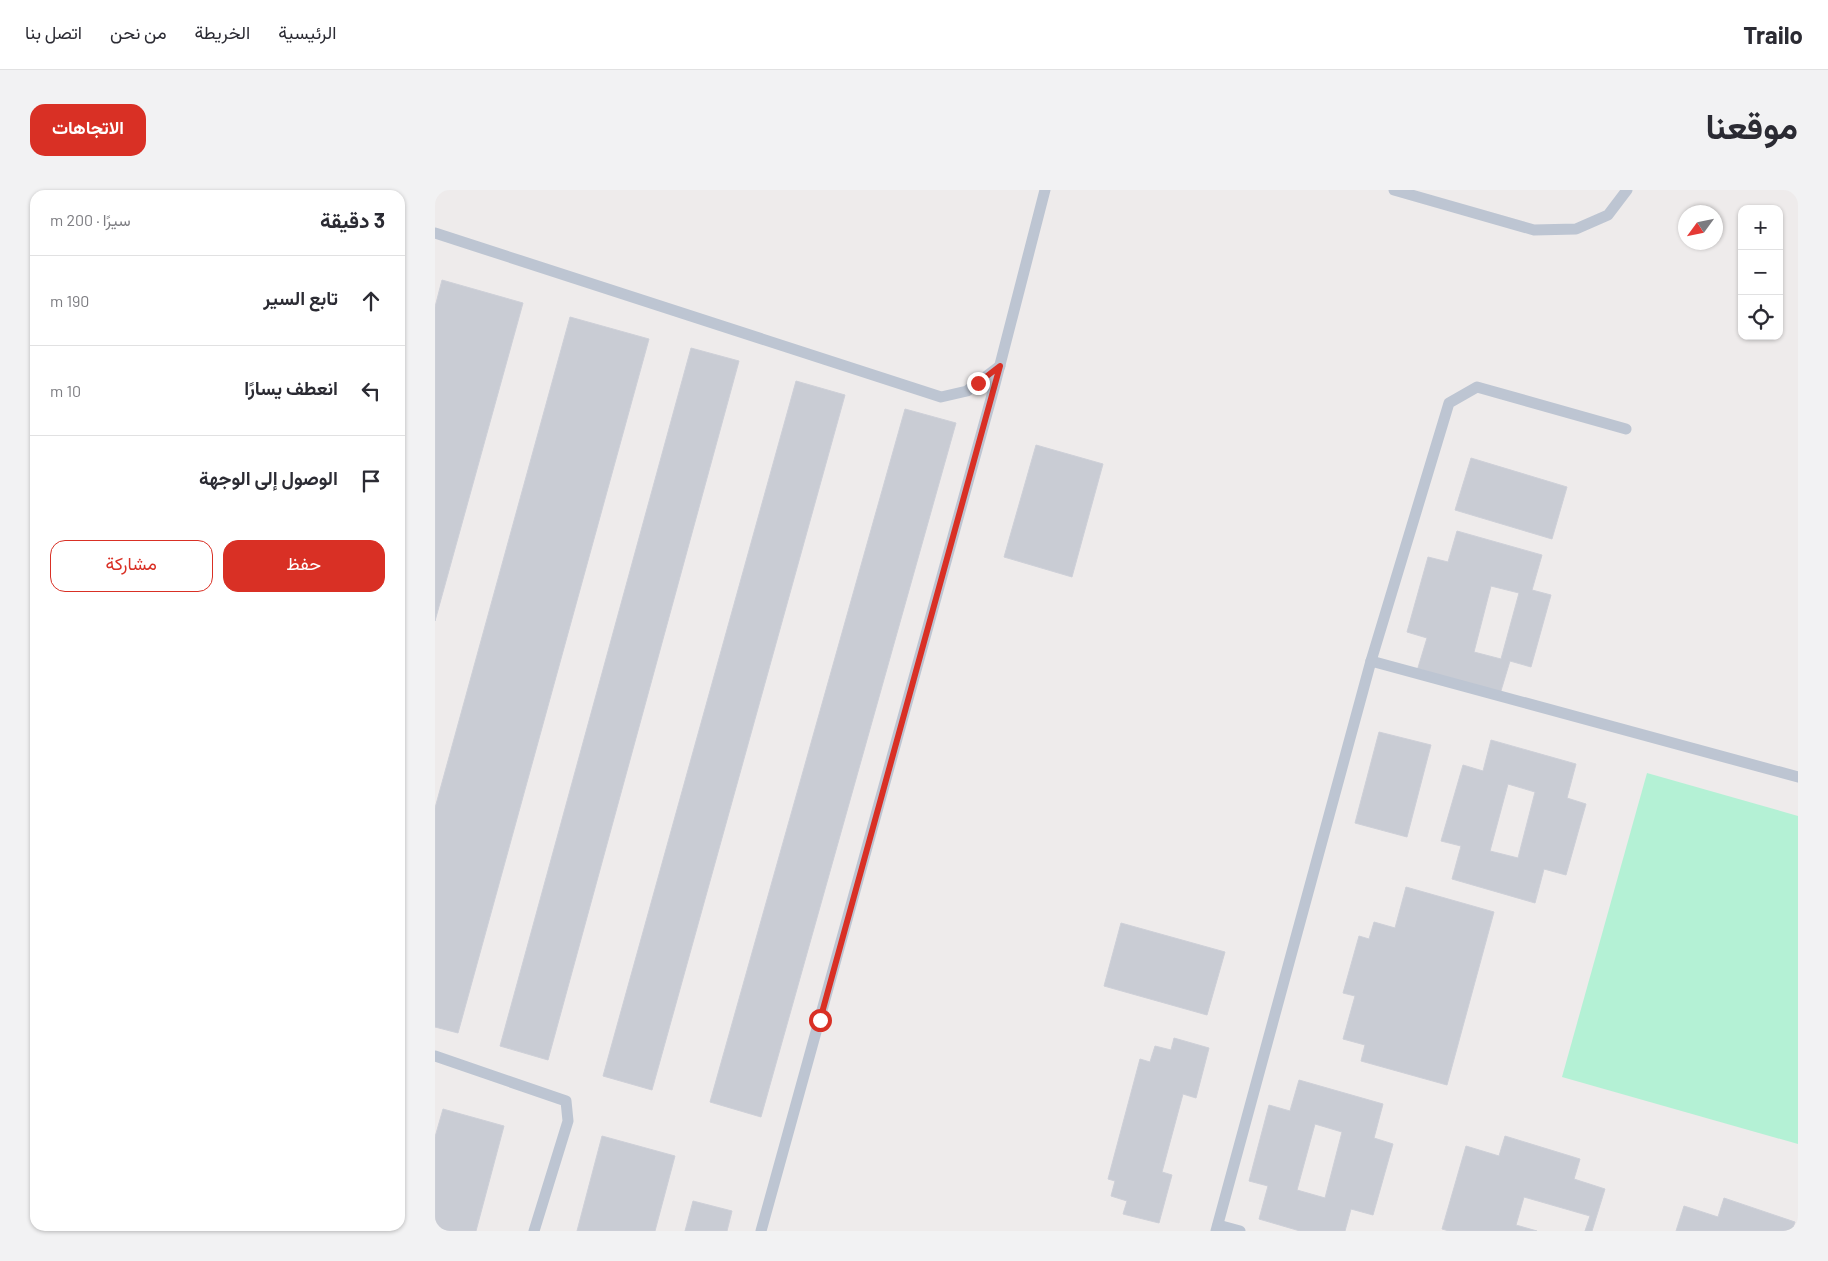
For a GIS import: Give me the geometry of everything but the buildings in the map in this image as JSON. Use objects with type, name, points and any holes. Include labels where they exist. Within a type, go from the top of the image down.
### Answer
[{"type":"lane","points":[[761,1231],[1000,366],[1045,190]]},
{"type":"lane","points":[[1393,190],[1534,230],[1576,229],[1608,215],[1627,190]]},
{"type":"lane","points":[[435,233],[941,397],[967,391],[1000,366]]},
{"type":"lane","points":[[1240,1231],[1217,1228],[1371,661],[1449,403],[1477,387],[1626,429]]},
{"type":"lane","points":[[1371,661],[1798,777]]},
{"type":"lane","points":[[435,1056],[566,1101],[568,1121],[534,1231]]},
{"type":"green space","points":[[1647,773],[1798,816],[1798,1144],[1562,1077]]},
{"type":"route","points":[[820,1020],[1000,366],[978,383]]}]
